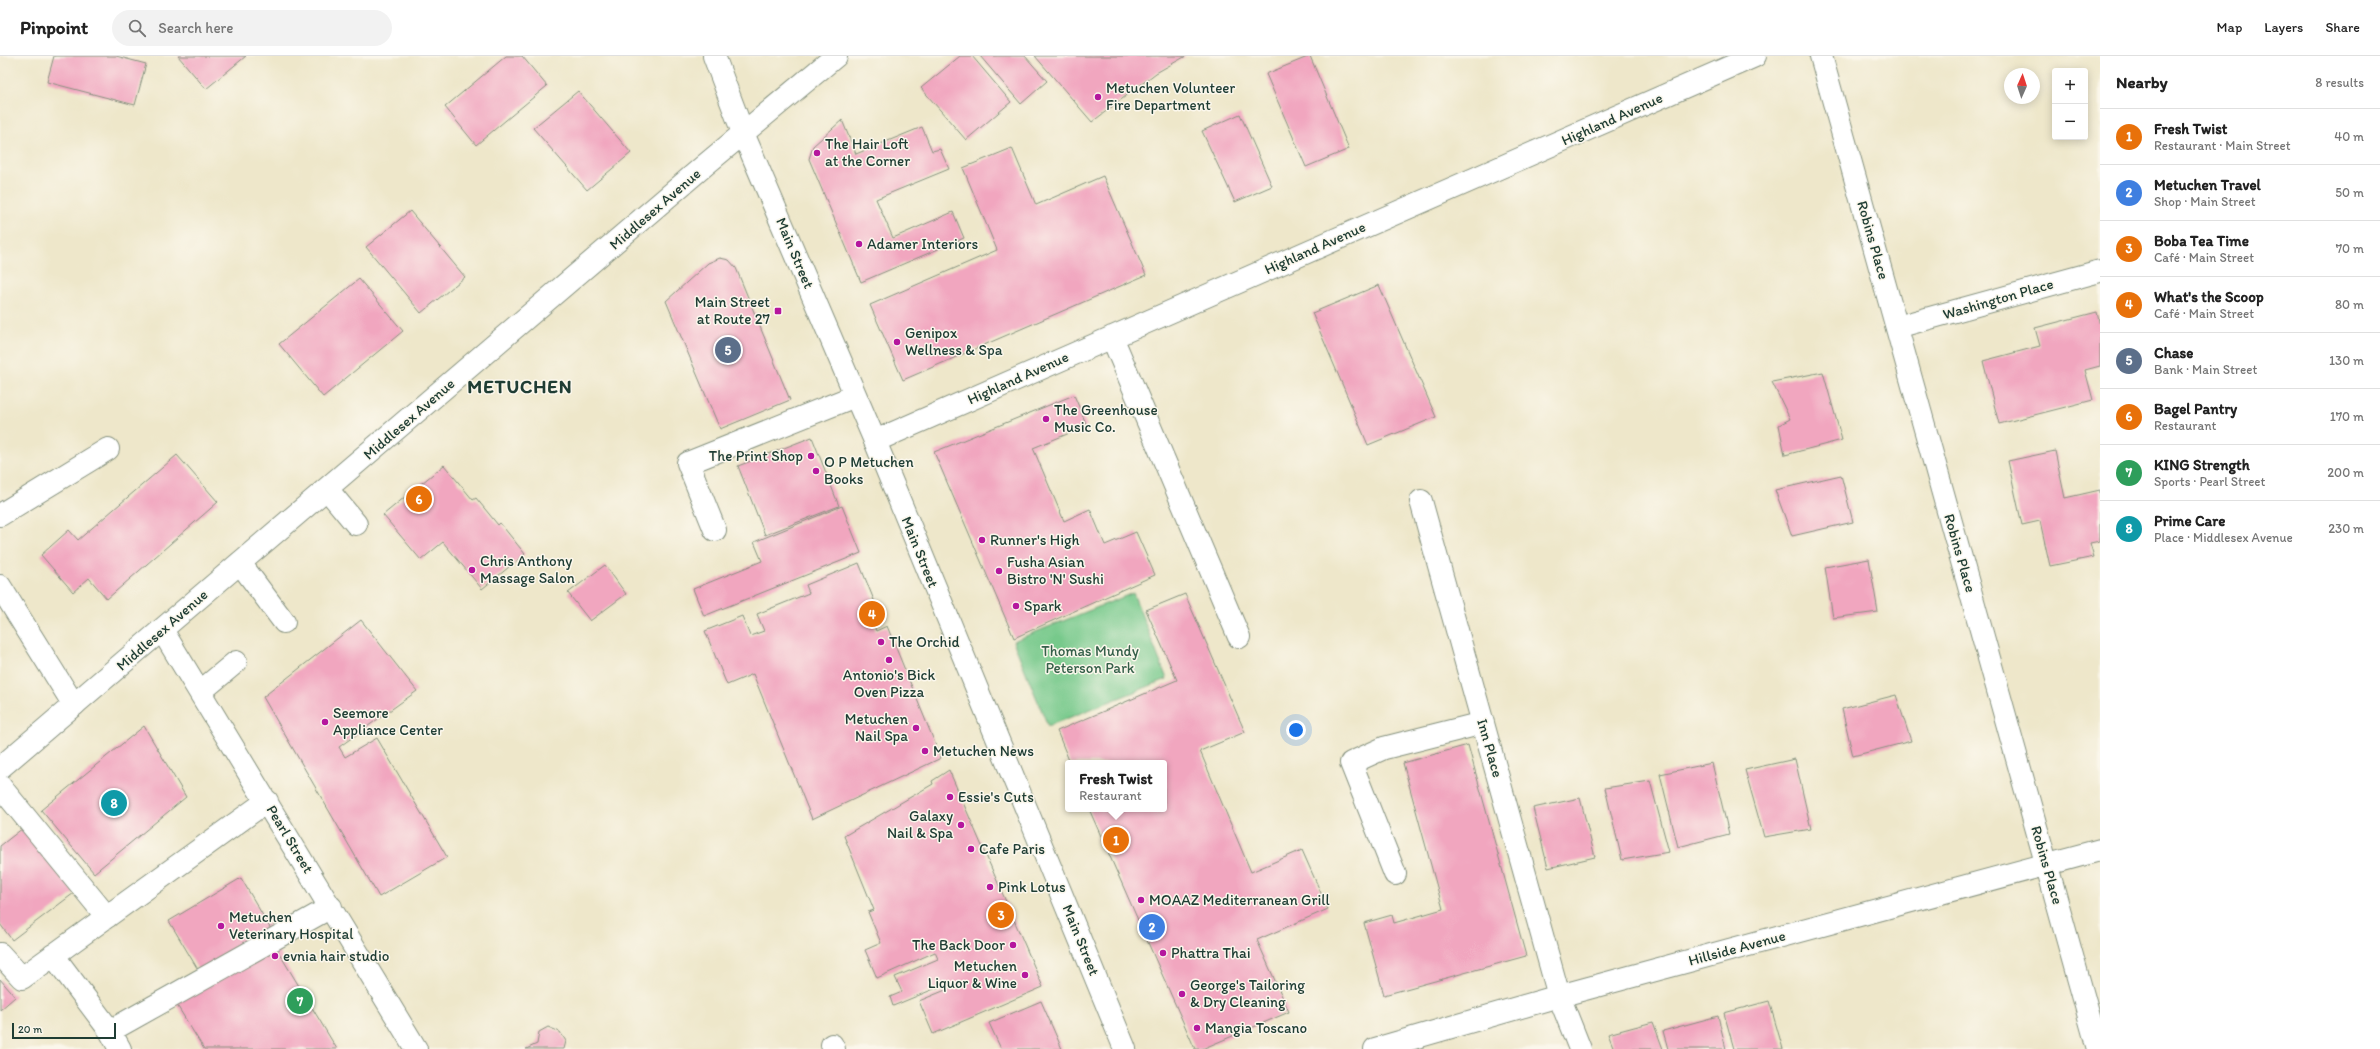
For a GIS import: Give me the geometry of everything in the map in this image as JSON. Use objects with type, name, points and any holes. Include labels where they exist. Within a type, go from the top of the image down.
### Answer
[{"type":"street","name":"Main Street","points":[[714,56],[743,133],[875,441],[1126,1049]]},
{"type":"street","name":"Middlesex Avenue","points":[[0,768],[743,133],[836,56]]},
{"type":"street","name":"Highland Avenue","points":[[875,441],[1755,56]]},
{"type":"street","name":"Robins Place","points":[[1821,56],[2098,1049]]},
{"type":"street","name":"Washington Place","points":[[1897,327],[2100,271]]},
{"type":"street","points":[[1112,337],[1239,637]]},
{"type":"street","points":[[715,530],[688,463],[855,396]]},
{"type":"street","points":[[0,515],[108,449]]},
{"type":"street","points":[[327,489],[356,524]]},
{"type":"street","name":"Inn Place","points":[[1421,501],[1559,996],[1580,1049]]},
{"type":"street","points":[[240,563],[284,622]]},
{"type":"street","points":[[0,586],[74,705]]},
{"type":"street","name":"Pearl Street","points":[[162,630],[416,1049]]},
{"type":"street","points":[[200,692],[236,662]]},
{"type":"street","points":[[1395,874],[1351,763],[1384,748],[1483,723]]},
{"type":"street","points":[[0,786],[107,917]]},
{"type":"street","points":[[0,954],[22,978],[267,801]]},
{"type":"street","name":"Hillside Avenue","points":[[1375,1049],[1559,996],[2100,850]]},
{"type":"street","points":[[53,955],[115,1040],[330,907]]},
{"type":"green space","name":"Thomas Mundy Peterson Park","points":[[1133,593],[1167,679],[1048,726],[1013,641]]},
{"type":"building","points":[[54,56],[116,56],[146,64],[135,105],[47,82]]},
{"type":"building","points":[[178,56],[246,56],[206,89]]},
{"type":"building","points":[[506,56],[522,56],[547,86],[476,145],[445,107]]},
{"type":"building","points":[[960,56],[972,56],[1011,102],[966,140],[921,88]]},
{"type":"building","points":[[980,56],[1025,56],[1047,81],[1021,104]]},
{"type":"building","name":"Metuchen Volunteer Fire Department","points":[[1035,56],[1186,56],[1156,73],[1092,122]]},
{"type":"building","points":[[1310,56],[1349,149],[1306,167],[1266,74]]},
{"type":"building","points":[[578,91],[631,153],[587,190],[533,128]]},
{"type":"building","points":[[1240,114],[1272,186],[1235,202],[1202,131]]},
{"type":"building","points":[[842,120],[856,154],[922,127],[932,151],[940,149],[949,169],[876,199],[893,238],[953,212],[964,238],[861,282],[809,159],[813,146]]},
{"type":"building","points":[[1012,148],[1036,205],[1103,176],[1146,275],[903,380],[870,305],[997,250],[963,168]]},
{"type":"building","points":[[410,211],[465,277],[421,313],[366,247]]},
{"type":"building","points":[[720,258],[729,260],[736,268],[790,400],[720,429],[666,301],[708,263]]},
{"type":"building","points":[[359,279],[403,331],[323,397],[279,344]]},
{"type":"building","points":[[1379,285],[1436,417],[1368,445],[1312,313]]},
{"type":"building","points":[[2097,312],[2100,326],[2100,366],[2085,370],[2093,400],[1999,424],[1983,361],[2040,346],[2035,328]]},
{"type":"building","points":[[1823,372],[1842,440],[1785,455],[1779,425],[1790,419],[1772,382]]},
{"type":"building","points":[[1074,395],[1087,426],[1033,448],[1064,521],[1090,509],[1105,545],[1136,532],[1155,575],[1014,638],[934,452]]},
{"type":"building","points":[[812,437],[839,506],[765,535],[738,466]]},
{"type":"building","points":[[2055,451],[2065,498],[2100,490],[2100,541],[2090,543],[2094,557],[2050,566],[2040,521],[2022,525],[2008,461]]},
{"type":"building","points":[[177,455],[218,502],[107,599],[89,578],[73,592],[41,555],[69,530],[78,540]]},
{"type":"building","points":[[444,465],[473,500],[476,498],[498,525],[500,523],[525,554],[482,589],[443,542],[421,560],[383,515]]},
{"type":"building","points":[[1841,475],[1853,522],[1792,536],[1775,490]]},
{"type":"building","points":[[842,506],[861,553],[704,616],[693,589],[762,561],[754,542]]},
{"type":"building","points":[[1869,559],[1878,612],[1833,618],[1825,567]]},
{"type":"building","points":[[859,563],[882,620],[873,624],[876,631],[887,626],[941,758],[812,819],[753,674],[727,685],[705,631],[742,616],[750,636],[764,631],[757,614],[809,593],[806,585]]},
{"type":"building","points":[[605,565],[626,594],[590,621],[568,593]]},
{"type":"building","points":[[1185,594],[1245,732],[1200,751],[1251,872],[1302,850],[1328,909],[1257,940],[1289,1012],[1202,1049],[1195,1049],[1090,812],[1167,812],[1167,760],[1069,760],[1057,731],[1177,680],[1146,610]]},
{"type":"building","points":[[361,620],[417,691],[339,747],[345,757],[377,738],[447,857],[379,897],[263,697]]},
{"type":"building","points":[[1896,695],[1911,741],[1853,756],[1842,709]]},
{"type":"building","points":[[144,726],[186,797],[94,873],[41,810]]},
{"type":"building","points":[[1468,745],[1526,956],[1384,995],[1364,923],[1392,915],[1394,923],[1443,909],[1403,763]]},
{"type":"building","points":[[1795,759],[1811,829],[1764,837],[1745,770]]},
{"type":"building","points":[[1712,763],[1729,834],[1678,847],[1660,774]]},
{"type":"building","points":[[949,770],[1043,987],[933,1034],[919,1001],[948,989],[946,984],[893,1006],[890,997],[902,992],[895,977],[938,959],[935,952],[877,978],[865,950],[881,943],[868,912],[874,910],[844,836],[933,784],[932,781]]},
{"type":"building","points":[[1650,781],[1669,852],[1622,860],[1605,788]]},
{"type":"building","points":[[1580,798],[1595,857],[1548,868],[1533,808]]},
{"type":"building","points":[[23,828],[74,893],[12,940],[0,924],[0,846]]},
{"type":"building","name":"Metuchen Veterinary Hospital","points":[[241,878],[272,931],[200,973],[169,921]]},
{"type":"building","points":[[273,943],[337,1049],[204,1049],[175,1002]]},
{"type":"building","points":[[0,979],[15,997],[0,1010]]},
{"type":"building","points":[[1041,1001],[1062,1049],[1001,1049],[989,1023]]},
{"type":"building","points":[[1769,1001],[1783,1049],[1734,1049],[1724,1013]]},
{"type":"building","points":[[1718,1016],[1726,1049],[1668,1049],[1663,1031]]},
{"type":"building","points":[[1653,1022],[1663,1049],[1614,1049],[1608,1034]]},
{"type":"building","points":[[548,1027],[560,1032],[566,1041],[564,1049],[526,1049],[537,1044],[539,1032]]},
{"type":"place","name":"Metuchen Volunteer Fire Department","points":[[1098,97]]},
{"type":"place","name":"The Hair Loft at the Corner","points":[[817,153]]},
{"type":"place","name":"Adamer Interiors","points":[[859,244]]},
{"type":"place","name":"Main Street at Route 27","points":[[778,311]]},
{"type":"place","name":"Genipox Wellness & Spa","points":[[897,342]]},
{"type":"place","name":"Chase","points":[[728,350]]},
{"type":"place","name":"The Greenhouse Music Co.","points":[[1046,419]]},
{"type":"place","name":"The Print Shop","points":[[811,456]]},
{"type":"place","name":"O P Metuchen Books","points":[[816,471]]},
{"type":"place","name":"Bagel Pantry","points":[[419,499]]},
{"type":"place","name":"Runner's High","points":[[982,540]]},
{"type":"place","name":"Chris Anthony Massage Salon","points":[[472,570]]},
{"type":"place","name":"Fusha Asian Bistro 'N' Sushi","points":[[999,571]]},
{"type":"place","name":"Spark","points":[[1016,606]]},
{"type":"place","name":"What's the Scoop","points":[[872,614]]},
{"type":"place","name":"The Orchid","points":[[881,642]]},
{"type":"place","name":"Antonio's Bick Oven Pizza","points":[[889,660]]},
{"type":"place","name":"Seemore Appliance Center","points":[[325,722]]},
{"type":"place","name":"Metuchen Nail Spa","points":[[916,728]]},
{"type":"place","name":"Metuchen News","points":[[925,751]]},
{"type":"place","name":"Essie's Cuts","points":[[950,797]]},
{"type":"place","name":"Prime Care","points":[[114,803]]},
{"type":"place","name":"Galaxy Nail & Spa","points":[[961,825]]},
{"type":"place","name":"Fresh Twist","points":[[1116,840]]},
{"type":"place","name":"Cafe Paris","points":[[971,849]]},
{"type":"place","name":"Pink Lotus","points":[[990,887]]},
{"type":"place","name":"MOAAZ Mediterranean Grill","points":[[1141,900]]},
{"type":"place","name":"Boba Tea Time","points":[[1001,915]]},
{"type":"place","name":"Metuchen Veterinary Hospital","points":[[221,926]]},
{"type":"place","name":"Metuchen Travel","points":[[1152,927]]},
{"type":"place","name":"The Back Door","points":[[1013,945]]},
{"type":"place","name":"Phattra Thai","points":[[1163,953]]},
{"type":"place","name":"evnia hair studio","points":[[275,956]]},
{"type":"place","name":"Metuchen Liquor & Wine","points":[[1025,975]]},
{"type":"place","name":"George's Tailoring & Dry Cleaning","points":[[1182,994]]},
{"type":"place","name":"KING Strength","points":[[300,1001]]},
{"type":"place","name":"Mangia Toscano","points":[[1197,1028]]},
{"type":"district","name":"METUCHEN","points":[[520,386]]}]
